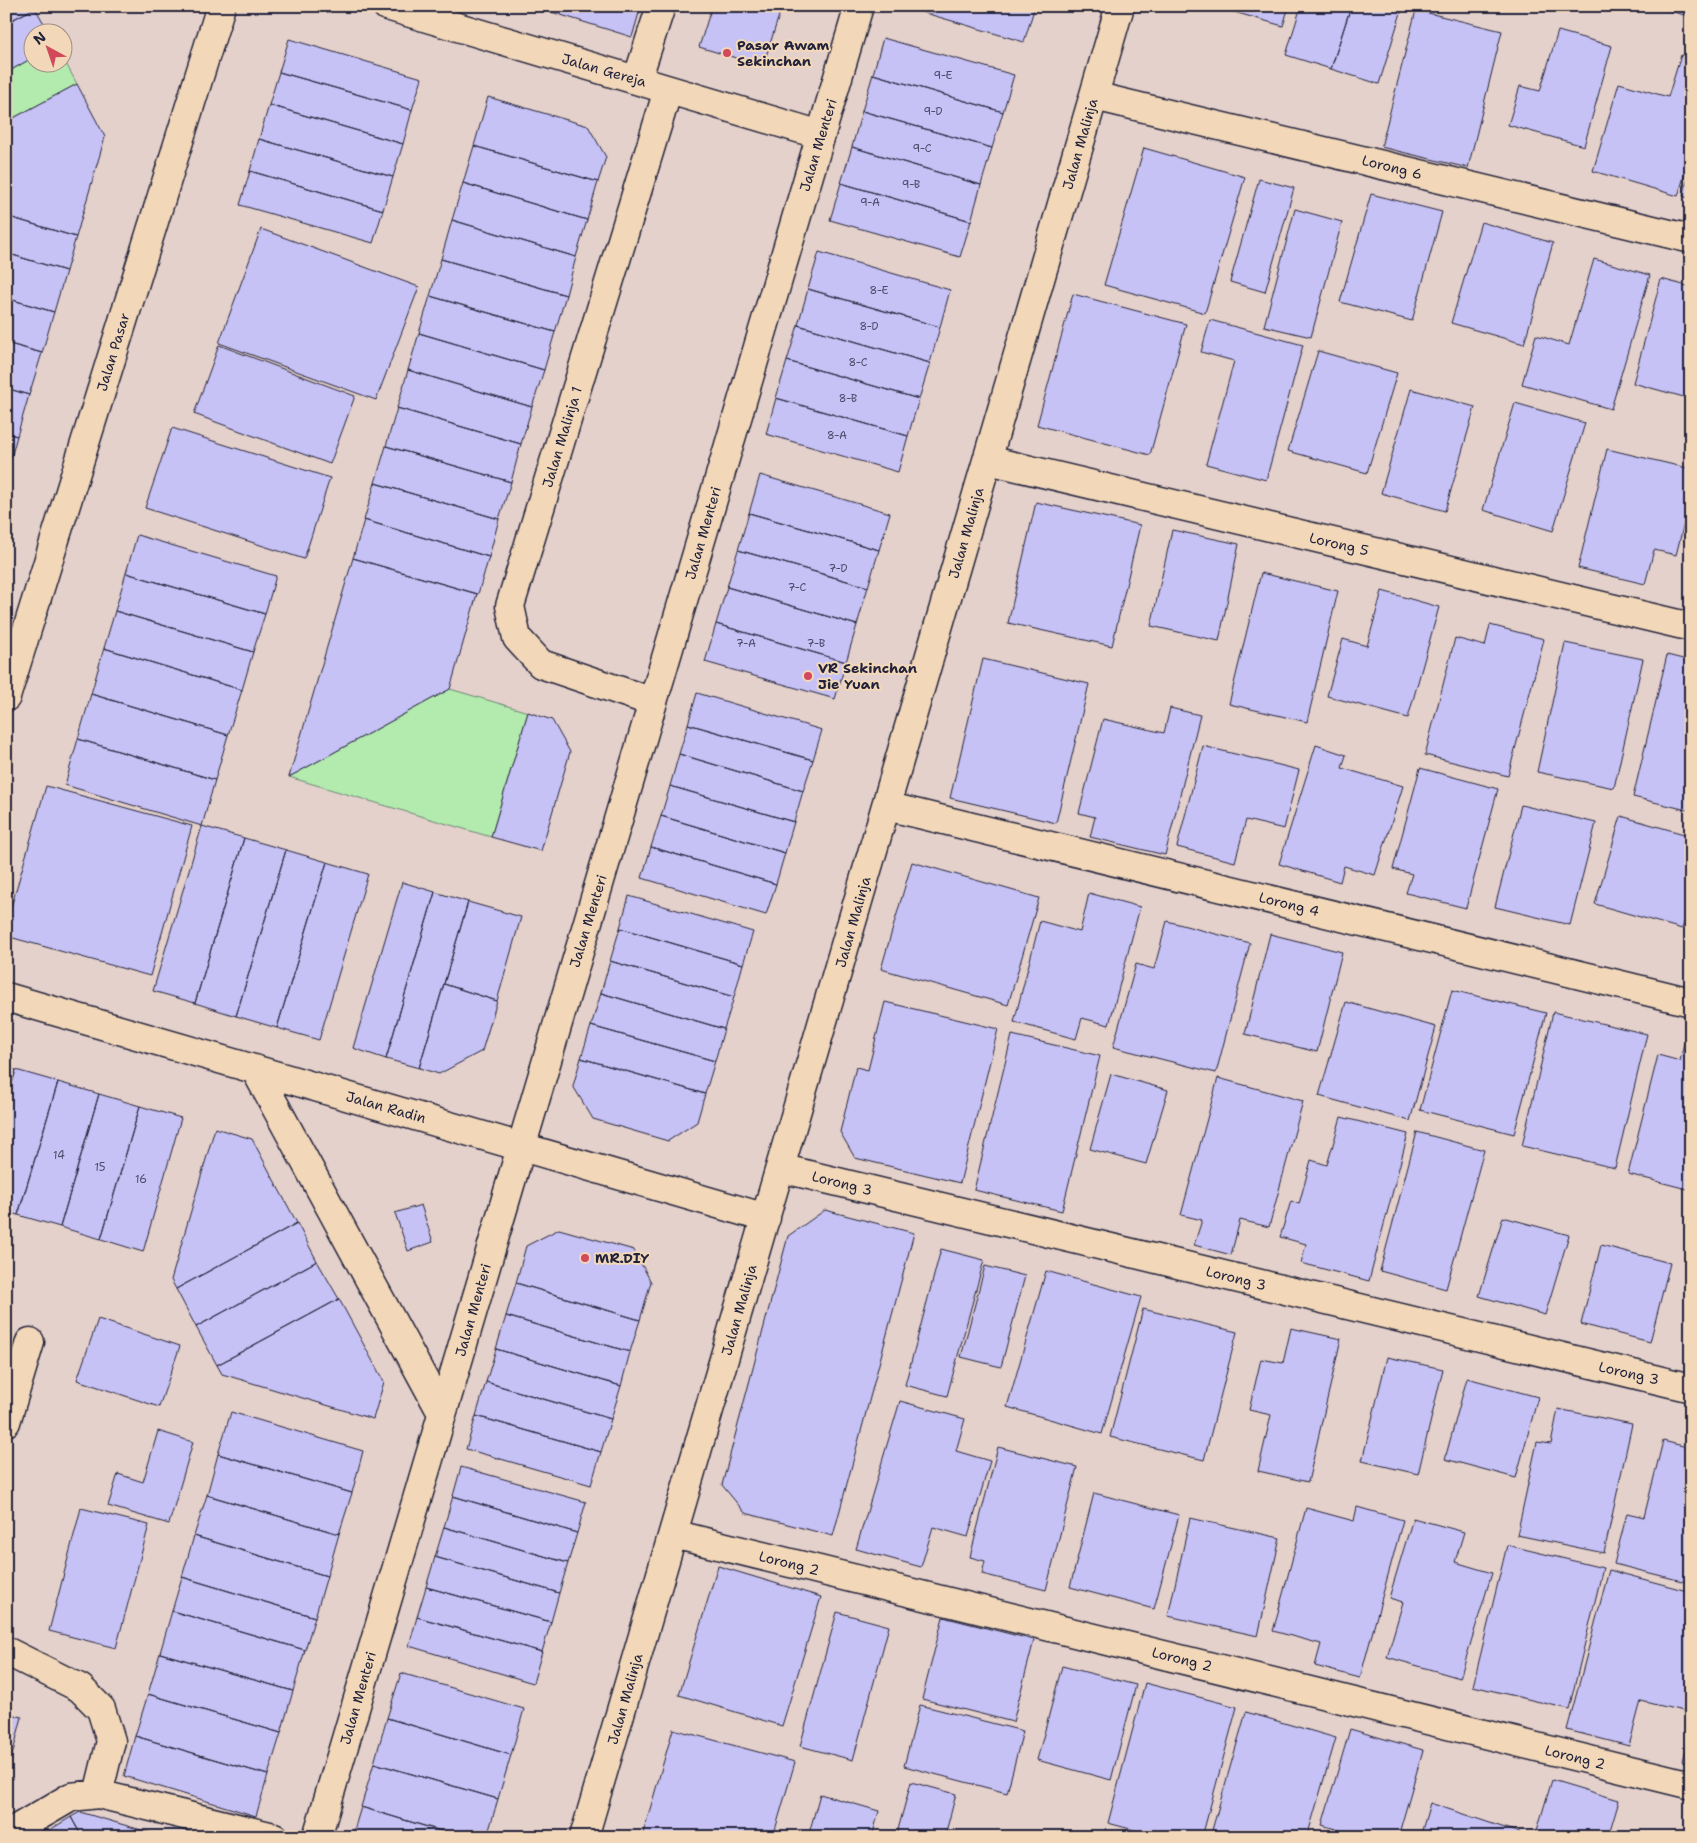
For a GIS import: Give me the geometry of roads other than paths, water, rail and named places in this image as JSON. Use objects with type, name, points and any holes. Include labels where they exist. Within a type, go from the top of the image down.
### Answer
[{"type":"street","name":"Jalan Pasar","points":[[8,683],[221,6]]},
{"type":"street","name":"Jalan Gereja","points":[[386,6],[821,135]]},
{"type":"street","points":[[637,80],[661,6]]},
{"type":"street","name":"Jalan Menteri","points":[[317,1837],[859,6]]},
{"type":"street","name":"Jalan Malinja","points":[[584,1837],[1120,6]]},
{"type":"street","name":"Jalan Malinja 1","points":[[653,702],[541,664],[517,638],[510,606],[668,90]]},
{"type":"street","name":"Lorong 6","points":[[1094,96],[1691,239]]},
{"type":"street","name":"Lorong 5","points":[[988,460],[1691,627]]},
{"type":"street","name":"Lorong 4","points":[[886,806],[1691,1002]]},
{"type":"street","name":"Jalan Radin","points":[[6,997],[766,1218]]},
{"type":"street","points":[[255,1069],[442,1413]]},
{"type":"street","name":"Lorong 3","points":[[780,1168],[1691,1388]]},
{"type":"street","points":[[6,1422],[30,1342]]},
{"type":"street","name":"Lorong 2","points":[[673,1534],[1691,1786]]},
{"type":"street","points":[[6,1651],[80,1688],[101,1709],[111,1741],[98,1794]]},
{"type":"street","points":[[6,1835],[71,1797],[98,1794],[274,1837]]},
{"type":"place","name":"Pasar Awam Sekinchan","points":[[727,53]]},
{"type":"place","name":"VR Sekinchan Jie Yuan","points":[[808,676]]},
{"type":"place","name":"MR.DIY","points":[[585,1258]]}]
